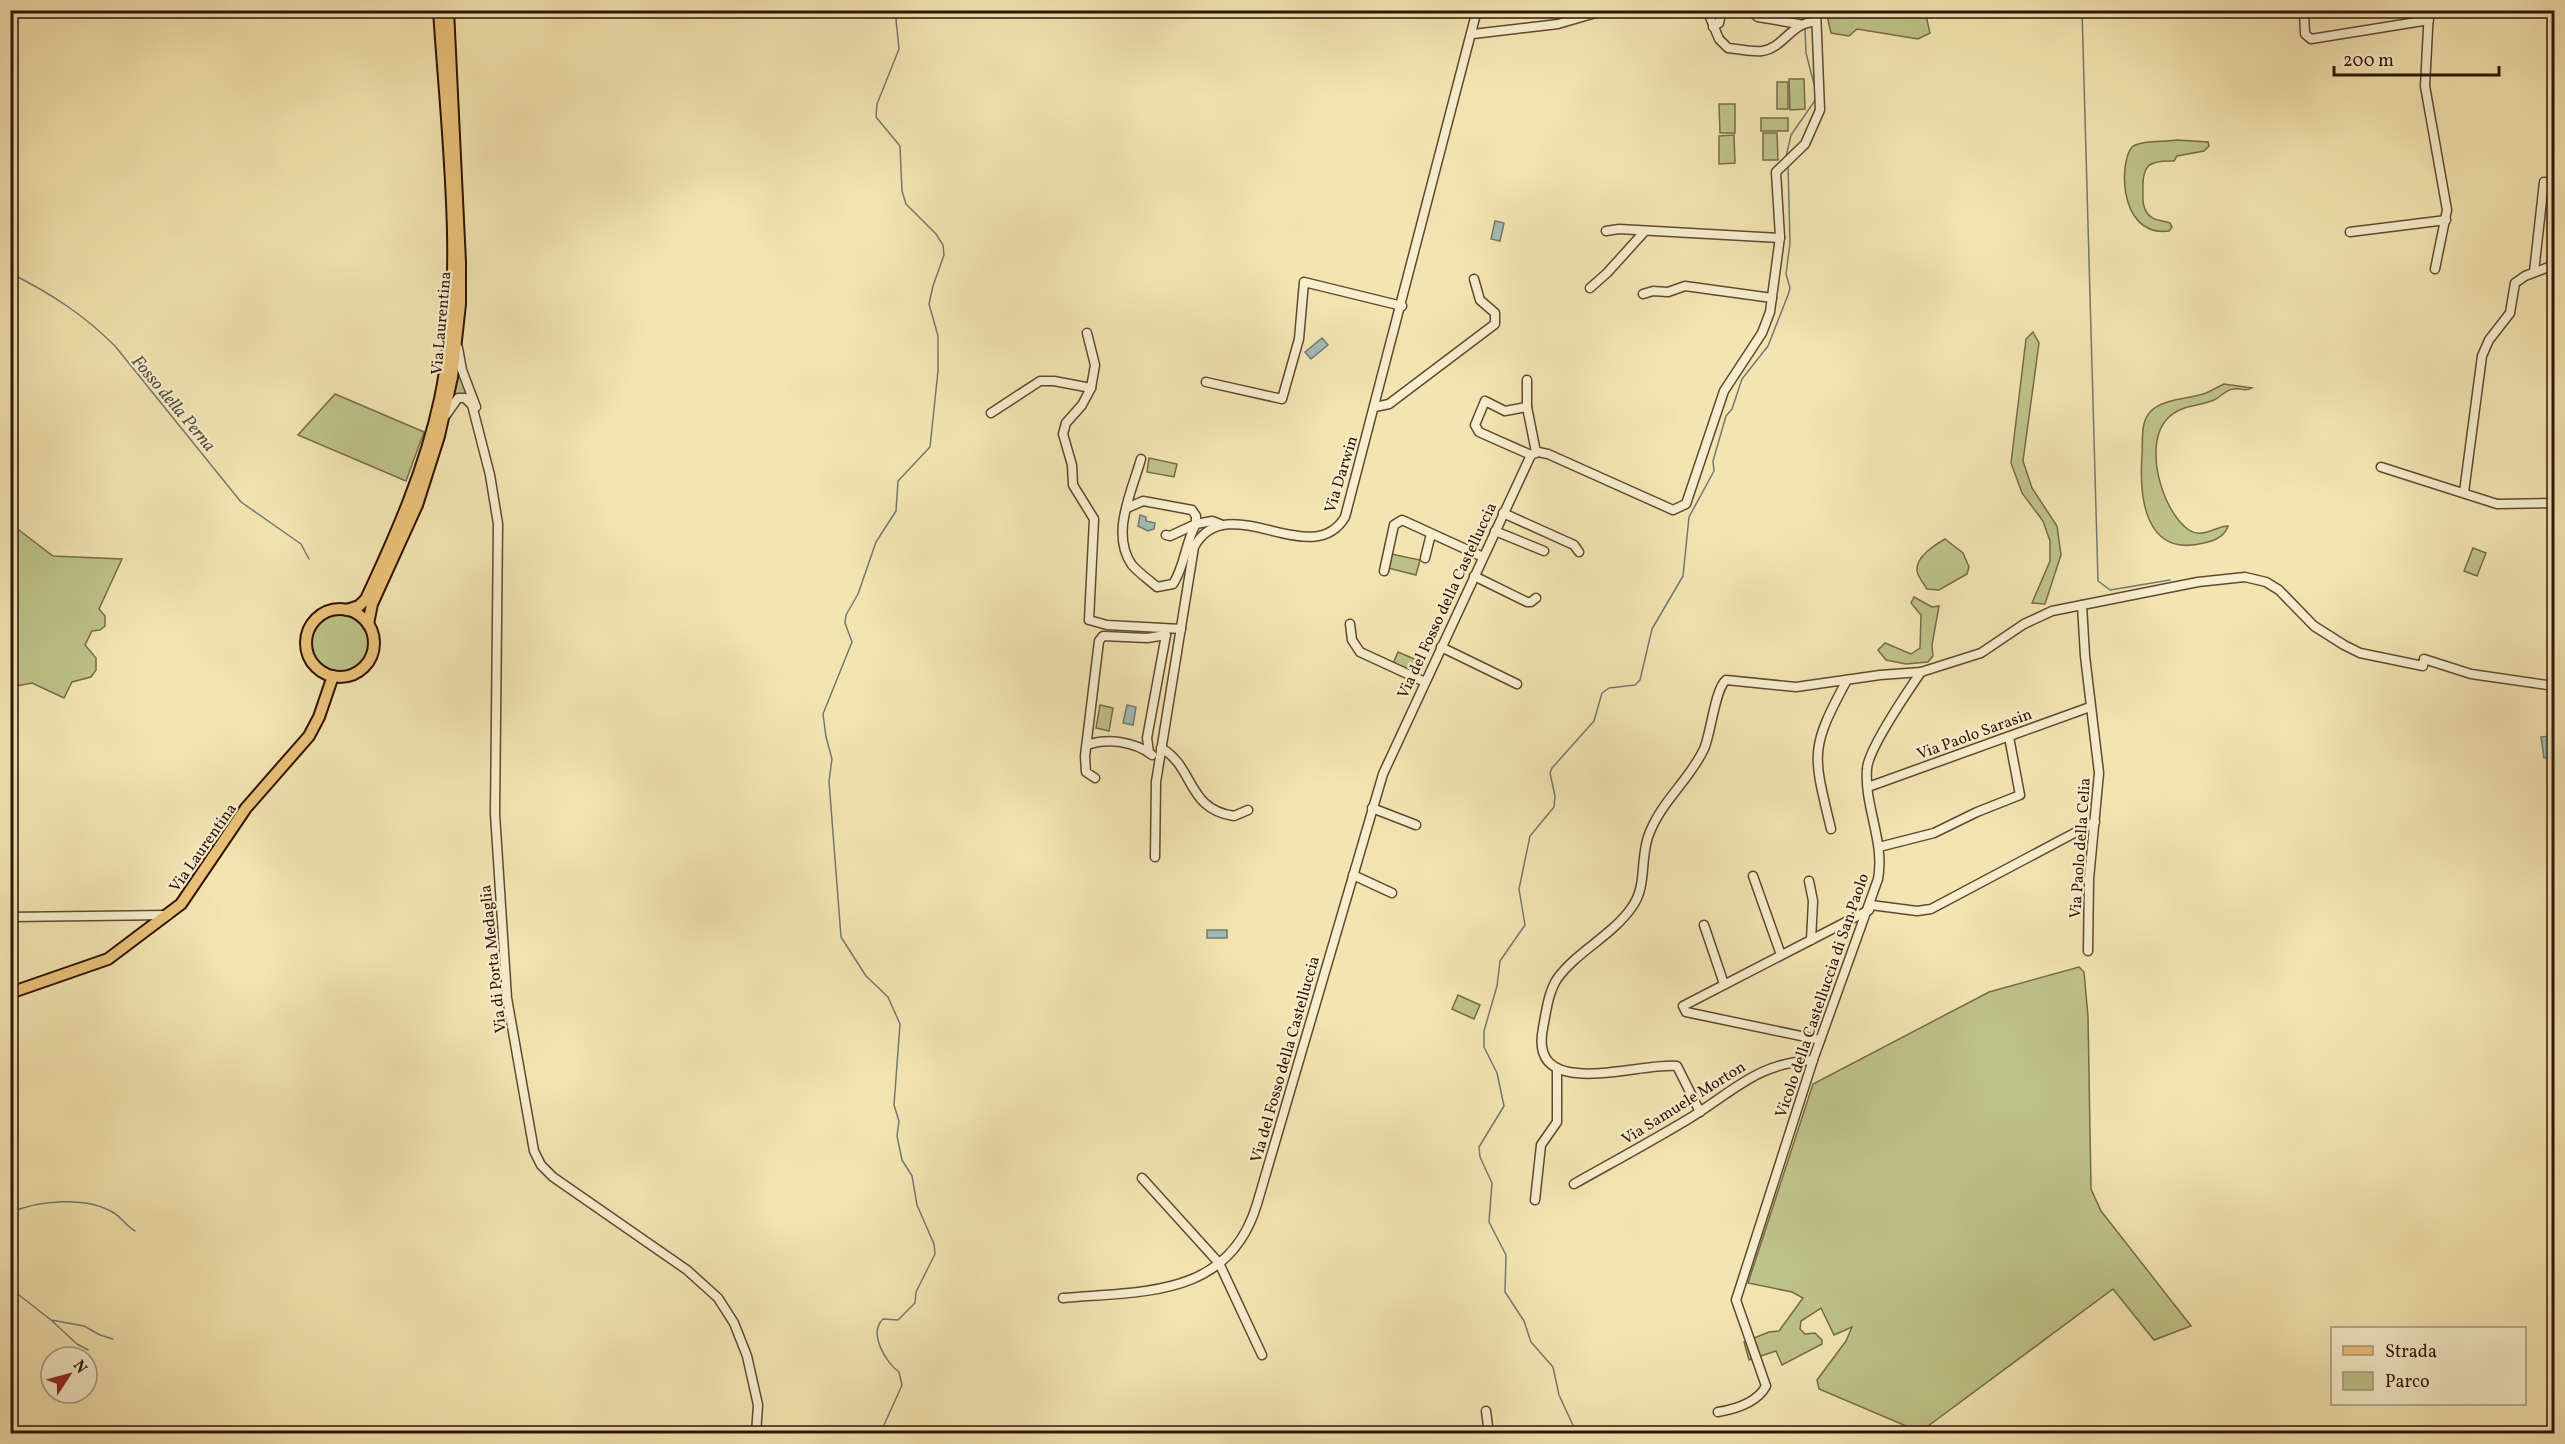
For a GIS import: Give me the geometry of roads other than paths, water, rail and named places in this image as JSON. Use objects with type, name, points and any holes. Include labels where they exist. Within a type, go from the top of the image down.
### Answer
[{"type":"main road","name":"Via Laurentina","points":[[347,610],[359,606],[366,599],[402,515],[432,429],[447,360],[452,262],[439,10]]},
{"type":"main road","name":"Via Laurentina","points":[[368,624],[372,604],[417,505],[441,427],[448,399],[456,338],[460,250],[448,10]]},
{"type":"main road","points":[[347,610],[358,614],[368,624],[374,641],[366,665],[351,675],[333,676],[315,666],[307,647],[307,637],[317,618],[326,612],[347,610]]},
{"type":"main road","name":"Via Laurentina","points":[[10,993],[100,963],[168,915],[195,887],[246,808],[309,736],[319,717],[333,676]]},
{"type":"street","name":"Via Darwin","points":[[1196,524],[1212,521],[1306,536],[1322,534],[1336,528],[1347,511],[1473,34],[1477,10]]},
{"type":"street","points":[[1473,34],[1558,24],[1606,10]]},
{"type":"street","points":[[1707,10],[1713,27],[1728,48],[1761,51],[1778,43],[1803,23]]},
{"type":"street","points":[[1713,27],[1719,23],[1722,10]]},
{"type":"street","points":[[1749,10],[1758,17],[1803,23],[1815,22]]},
{"type":"street","points":[[1527,407],[1505,411],[1485,401],[1475,425],[1479,432],[1534,454],[1552,455],[1672,509],[1681,508],[1687,502],[1724,392],[1762,333],[1772,298],[1780,238],[1776,177],[1781,165],[1806,142],[1820,110],[1816,10]]},
{"type":"street","points":[[2304,10],[2305,32],[2311,39],[2429,15],[2425,86],[2446,196],[2446,220],[2435,268]]},
{"type":"street","points":[[2535,272],[2544,182],[2554,183]]},
{"type":"street","points":[[2350,232],[2446,220]]},
{"type":"street","points":[[1606,231],[1619,229],[1780,238]]},
{"type":"street","points":[[1590,288],[1607,273],[1644,231]]},
{"type":"street","points":[[2464,492],[2483,353],[2510,313],[2515,283],[2535,272],[2554,266]]},
{"type":"street","points":[[1375,407],[1389,404],[1495,324],[1495,313],[1480,300],[1474,279]]},
{"type":"street","points":[[1206,382],[1282,399],[1298,346],[1302,286],[1307,281],[1402,306]]},
{"type":"street","points":[[1643,294],[1653,291],[1668,292],[1685,286],[1772,298]]},
{"type":"street","points":[[1087,333],[1095,365],[1091,388],[1087,398],[1066,423],[1063,434],[1072,465],[1073,485],[1094,519],[1089,620],[1107,625],[1180,629]]},
{"type":"street","name":"Via di Porta Medaglia","points":[[456,338],[461,366],[475,402],[498,524],[495,814],[507,998],[534,1151],[541,1165],[553,1177],[687,1270],[722,1304],[740,1333],[747,1356],[758,1406],[756,1434]]},
{"type":"street","points":[[1527,380],[1527,407],[1534,454]]},
{"type":"street","points":[[991,412],[1040,381],[1091,388]]},
{"type":"street","points":[[1078,387],[1087,398]]},
{"type":"street","name":"Via di Porta Medaglia","points":[[441,427],[453,402],[460,397],[471,404],[477,419]]},
{"type":"street","name":"Via del Fosso della Castelluccia","points":[[1063,1298],[1170,1288],[1196,1279],[1219,1263],[1243,1236],[1255,1212],[1383,774],[1503,513],[1534,454]]},
{"type":"street","points":[[1127,508],[1136,502],[1143,501],[1189,509],[1196,516],[1196,524],[1188,538],[1178,576],[1173,584],[1157,587],[1132,565],[1126,553],[1122,528],[1127,508],[1141,459]]},
{"type":"street","points":[[2382,467],[2504,505],[2554,503]]},
{"type":"street","points":[[1503,513],[1574,545],[1579,552]]},
{"type":"street","points":[[1384,571],[1396,522],[1402,520],[1483,557]]},
{"type":"street","points":[[1166,535],[1170,536],[1196,524]]},
{"type":"street","points":[[1155,857],[1154,800],[1159,760],[1194,547],[1204,534],[1220,524]]},
{"type":"street","points":[[1495,531],[1544,551]]},
{"type":"street","points":[[1425,558],[1431,534]]},
{"type":"street","points":[[1474,576],[1527,602],[1536,598]]},
{"type":"street","points":[[1700,1112],[1677,1066],[1591,1074],[1557,1070],[1545,1059],[1541,1045],[1554,983],[1567,967],[1625,916],[1637,899],[1642,888],[1644,857],[1650,831],[1663,805],[1702,752],[1712,727],[1722,683],[1731,679],[1796,687],[1921,672],[1981,653],[2039,615],[2198,582],[2234,577],[2255,578],[2279,590],[2314,626],[2360,653],[2423,666],[2424,659],[2471,674],[2554,687]]},
{"type":"street","name":"Via Paolo della Celia","points":[[2082,605],[2090,707],[2099,773],[2089,879],[2088,951]]},
{"type":"street","points":[[1350,624],[1352,640],[1360,652],[1425,682]]},
{"type":"street","points":[[1095,778],[1085,769],[1101,638],[1147,638],[1166,635],[1147,738],[1149,752]]},
{"type":"street","points":[[1442,647],[1517,684]]},
{"type":"street","name":"Vicolo della Castelluccia di San Paolo","points":[[1718,1412],[1735,1409],[1762,1394],[1766,1386],[1736,1300],[1813,1060],[1870,907],[1880,872],[1879,847],[1868,787],[1867,767],[1871,753],[1921,672]]},
{"type":"street","points":[[1831,829],[1817,769],[1817,749],[1825,720],[1847,680]]},
{"type":"street","name":"Via Paolo Sarasin","points":[[1868,787],[2090,707]]},
{"type":"street","points":[[1879,847],[1934,833],[1977,812],[2020,795],[2009,737]]},
{"type":"street","points":[[1087,745],[1101,740],[1125,743],[1149,752],[1159,760]]},
{"type":"street","points":[[1161,748],[1181,764],[1189,785],[1202,801],[1225,815],[1234,816],[1248,810]]},
{"type":"street","points":[[1372,808],[1416,825]]},
{"type":"street","points":[[1820,1040],[1686,1012],[1684,1004],[1781,956],[1870,907],[1917,911],[1931,909],[2095,822]]},
{"type":"street","points":[[1353,876],[1392,892]]},
{"type":"street","points":[[1753,876],[1781,956]]},
{"type":"street","points":[[1809,881],[1813,901],[1811,940]]},
{"type":"street","points":[[10,916],[168,915]]},
{"type":"street","points":[[1704,925],[1724,984]]},
{"type":"street","name":"Via Samuele Morton","points":[[1574,1184],[1700,1112],[1754,1075],[1792,1062],[1813,1060]]},
{"type":"street","points":[[1535,1200],[1541,1145],[1557,1122],[1557,1070]]},
{"type":"street","points":[[1142,1178],[1219,1263],[1262,1355]]},
{"type":"street","points":[[1486,1411],[1489,1434]]},
{"type":"water","points":[[1495,221],[1504,223],[1500,241],[1491,239]]},
{"type":"water","points":[[1322,338],[1328,345],[1311,359],[1305,352]]},
{"type":"water","points":[[1140,515],[1146,517],[1146,521],[1155,523],[1154,529],[1148,531],[1138,526]]},
{"type":"water","points":[[1127,705],[1136,707],[1133,725],[1123,723]]},
{"type":"water","points":[[2552,736],[2554,757],[2544,758],[2541,737]]},
{"type":"water","points":[[1207,930],[1227,930],[1227,938],[1207,938]]},
{"type":"waterway","points":[[880,1434],[902,1385],[899,1372],[884,1355],[878,1340],[879,1325],[883,1319],[898,1320],[915,1303],[916,1292],[935,1254],[934,1244],[917,1205],[912,1176],[902,1160],[897,1136],[899,1121],[894,1105],[900,1024],[888,997],[866,976],[841,937],[829,781],[832,759],[823,714],[852,642],[845,623],[846,615],[858,594],[876,542],[896,511],[898,481],[930,447],[938,371],[938,336],[929,304],[944,255],[943,245],[936,234],[906,204],[902,191],[900,146],[876,117],[877,104],[899,49],[895,10]]},
{"type":"waterway","points":[[1804,10],[1804,20]]},
{"type":"waterway","points":[[2082,10],[2098,581],[2110,590],[2170,580]]},
{"type":"waterway","points":[[1805,28],[1806,53],[1815,88]]},
{"type":"waterway","points":[[1786,157],[1791,135],[1816,99]]},
{"type":"waterway","points":[[1577,1434],[1559,1395],[1553,1367],[1531,1342],[1524,1321],[1505,1292],[1506,1255],[1489,1222],[1492,1183],[1480,1157],[1479,1147],[1504,1106],[1497,1073],[1484,1047],[1484,1031],[1497,986],[1500,961],[1525,925],[1519,889],[1530,836],[1554,807],[1555,796],[1550,773],[1552,768],[1594,721],[1602,693],[1609,688],[1635,685],[1640,680],[1652,629],[1683,576],[1689,517],[1714,471],[1713,461],[1726,416],[1732,409],[1742,379],[1768,346],[1788,295],[1790,288],[1786,274],[1790,243],[1788,164]]},
{"type":"waterway","name":"Fosso della Perna","points":[[10,273],[66,305],[115,346],[241,502],[301,544],[309,559]]},
{"type":"waterway","points":[[10,1213],[34,1205],[77,1202],[114,1213],[135,1231]]},
{"type":"waterway","points":[[10,1288],[51,1320],[84,1326],[113,1339]]},
{"type":"waterway","points":[[52,1321],[79,1345]]}]
